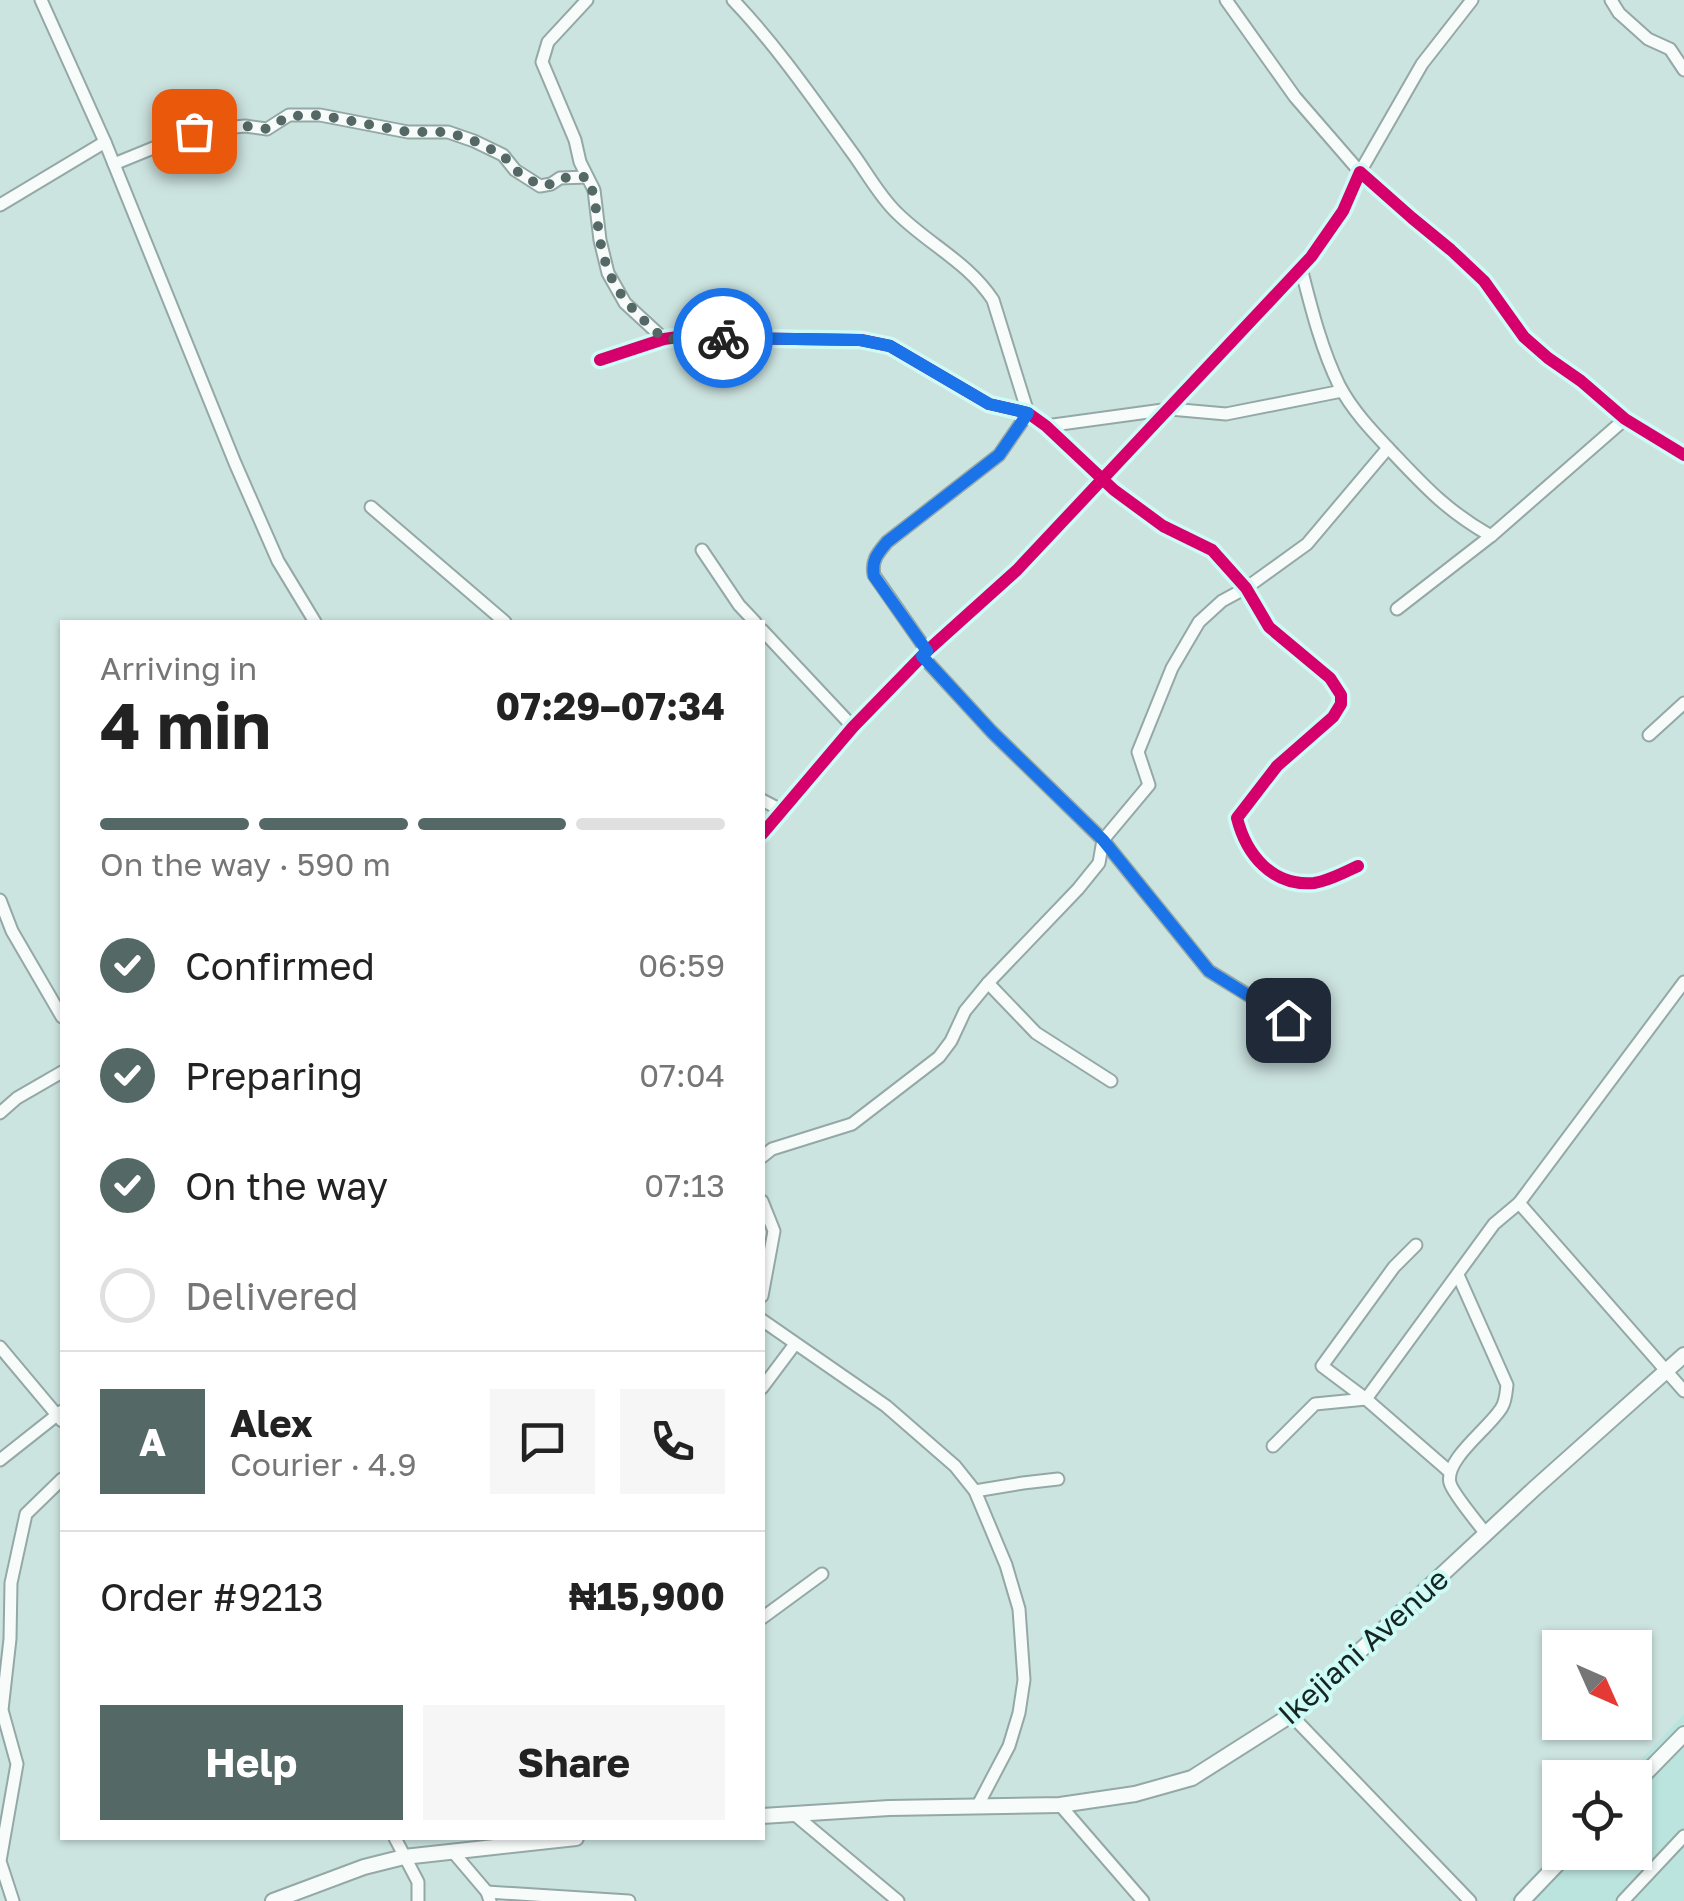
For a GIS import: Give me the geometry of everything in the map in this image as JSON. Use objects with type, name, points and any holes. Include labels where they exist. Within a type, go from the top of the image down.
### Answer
[{"type":"street","points":[[40,0],[105,142],[278,562],[314,620]]},
{"type":"street","points":[[587,0],[548,42],[542,62],[594,190],[608,273],[625,303],[664,339]]},
{"type":"street","points":[[734,0],[896,212],[972,273],[988,294],[1028,413]]},
{"type":"street","points":[[1226,0],[1296,97],[1360,172],[1484,281],[1524,337],[1625,420],[1684,456]]},
{"type":"street","points":[[765,831],[854,727],[924,654],[1017,570],[1301,268],[1343,211],[1360,172],[1422,64],[1472,0]]},
{"type":"street","points":[[1611,0],[1619,13],[1648,39],[1670,49],[1684,70]]},
{"type":"street","points":[[114,164],[194,131],[245,126],[267,129],[289,116],[320,115],[408,132],[448,132],[461,136],[503,155],[515,170],[540,186],[560,178],[587,177]]},
{"type":"street","points":[[0,206],[105,142]]},
{"type":"street","points":[[1301,268],[1323,346],[1342,391],[1368,427],[1436,499],[1491,536]]},
{"type":"street","points":[[600,360],[664,339],[860,340],[890,346],[989,404],[1028,413],[1114,490],[1164,526],[1212,550],[1246,588],[1269,627],[1330,678],[1341,695],[1333,717],[1296,747],[1257,789],[1237,818],[1242,836],[1258,862],[1274,875],[1314,883],[1358,866]]},
{"type":"street","points":[[1046,426],[1170,408],[1226,414],[1342,391]]},
{"type":"street","points":[[1028,413],[999,455],[887,542],[875,556],[874,576],[924,654],[992,732],[1103,840],[1209,971],[1315,1036]]},
{"type":"street","points":[[1397,610],[1491,536],[1625,420]]},
{"type":"street","points":[[765,1155],[852,1124],[939,1057],[988,983],[1099,863],[1103,840],[1149,785],[1138,752],[1172,668],[1199,622],[1222,601],[1307,544],[1388,448]]},
{"type":"street","points":[[371,507],[503,620]]},
{"type":"street","points":[[702,550],[738,605],[753,620]]},
{"type":"street","points":[[765,633],[854,727]]},
{"type":"street","points":[[1649,735],[1684,703]]},
{"type":"street","points":[[765,802],[784,811]]},
{"type":"street","points":[[0,900],[12,931],[60,1014]]},
{"type":"street","points":[[1274,1446],[1319,1402],[1366,1399],[1494,1224],[1518,1203],[1684,982]]},
{"type":"street","points":[[988,983],[1036,1033],[1112,1081]]},
{"type":"street","points":[[0,1113],[17,1098],[60,1073]]},
{"type":"street","points":[[1518,1203],[1684,1391]]},
{"type":"street","points":[[765,1209],[774,1231],[765,1280]]},
{"type":"street","points":[[1416,1245],[1394,1267],[1322,1366],[1450,1472]]},
{"type":"street","points":[[1458,1275],[1507,1384],[1502,1409],[1459,1456],[1450,1472],[1450,1484],[1486,1534]]},
{"type":"street","points":[[765,1322],[886,1406],[955,1466],[975,1491],[1006,1565],[1019,1609],[1024,1680],[1008,1746],[978,1805]]},
{"type":"street","points":[[765,1384],[795,1344]]},
{"type":"street","points":[[0,1347],[60,1415]]},
{"type":"street","name":"Ikejiani Avenue","points":[[765,1816],[978,1805],[1060,1805],[1135,1794],[1192,1778],[1291,1714],[1684,1355]]},
{"type":"street","points":[[0,1460],[60,1417]]},
{"type":"street","points":[[975,1491],[1058,1480]]},
{"type":"street","points":[[13,1901],[0,1861],[17,1764],[2,1710],[12,1583],[26,1514],[60,1481]]},
{"type":"street","points":[[765,1616],[822,1574]]},
{"type":"street","points":[[1291,1714],[1470,1901]]},
{"type":"street","points":[[1652,1767],[1684,1734]]},
{"type":"street","points":[[1060,1805],[1143,1901]]},
{"type":"street","points":[[794,1814],[898,1901]]},
{"type":"street","points":[[1623,1901],[1684,1836]]},
{"type":"street","points":[[396,1840],[418,1882],[418,1901]]},
{"type":"street","points":[[273,1901],[364,1867],[404,1857],[558,1840]]},
{"type":"street","points":[[453,1852],[488,1897],[629,1901]]},
{"type":"street","points":[[1522,1901],[1552,1870]]},
{"type":"shaded area","points":[[1684,1714],[1684,1901],[1509,1901],[1542,1865],[1542,1870],[1652,1870],[1652,1760],[1641,1760]]},
{"type":"cycle path","points":[[765,830],[853,727],[927,651],[1017,570],[1311,257],[1343,211],[1360,172],[1484,281],[1524,337],[1548,358],[1625,419],[1684,455]]},
{"type":"cycle path","points":[[600,360],[678,337],[861,340],[890,346],[989,404],[1028,413],[1114,490],[1163,526],[1212,550],[1246,588],[1269,627],[1330,678],[1341,695],[1341,704],[1333,717],[1277,766],[1237,818],[1254,855],[1263,866],[1286,880],[1320,882],[1358,866]]},
{"type":"way so far","points":[[194,131],[245,126],[267,129],[289,116],[320,115],[408,132],[448,132],[503,155],[515,170],[540,186],[560,178],[587,177],[594,190],[608,273],[625,303],[664,339],[723,338]]},
{"type":"route","points":[[723,338],[860,340],[890,346],[989,404],[1028,413],[999,455],[887,542],[875,556],[874,576],[927,651],[922,656],[992,732],[1103,840],[1209,971],[1288,1020]]}]
